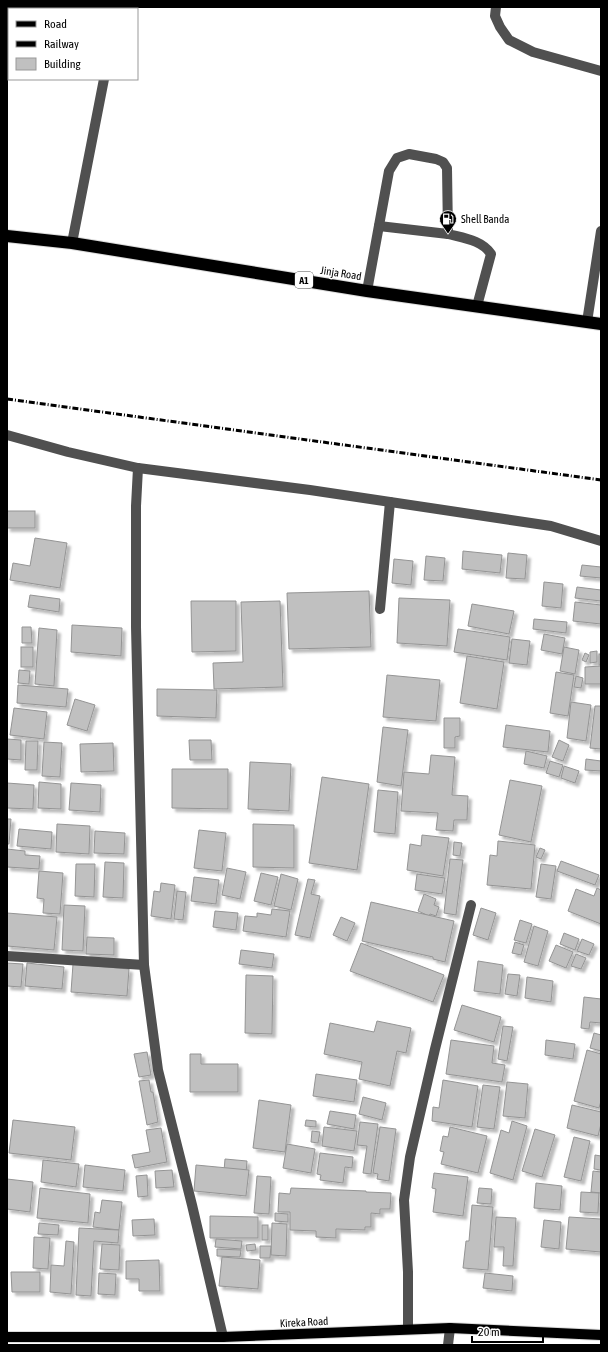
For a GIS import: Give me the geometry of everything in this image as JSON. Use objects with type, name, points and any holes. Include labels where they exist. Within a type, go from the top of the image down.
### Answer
[{"type":"highway","name":"Jinja Road","points":[[7,236],[72,243],[367,291],[601,324]]},
{"type":"main road","name":"Kireka Road","points":[[7,1337],[223,1337],[450,1328],[601,1335]]},
{"type":"street","points":[[496,7],[495,16],[500,27],[509,40],[533,52],[601,71]]},
{"type":"street","points":[[72,243],[104,80]]},
{"type":"street","points":[[367,291],[389,171],[397,158],[410,154],[436,158],[443,162],[447,168],[448,234]]},
{"type":"street","points":[[379,226],[448,234],[480,243],[487,248],[491,254],[477,306]]},
{"type":"street","points":[[587,322],[601,231]]},
{"type":"street","points":[[7,435],[68,452],[138,468],[390,502],[551,526],[601,541]]},
{"type":"street","points":[[138,468],[136,506],[136,635],[144,965],[158,1070],[223,1337]]},
{"type":"street","points":[[380,609],[390,502]]},
{"type":"street","points":[[408,1329],[404,1200],[410,1157],[434,1049],[471,905]]},
{"type":"street","points":[[7,956],[144,965]]},
{"type":"street","points":[[448,1345],[450,1328]]},
{"type":"building","points":[[7,511],[35,511],[35,528],[7,528]]},
{"type":"building","points":[[35,538],[67,543],[60,588],[10,580],[13,563],[30,566]]},
{"type":"building","points":[[463,551],[502,555],[500,573],[462,569]]},
{"type":"building","points":[[508,553],[527,555],[525,579],[506,578]]},
{"type":"building","points":[[426,556],[445,558],[443,581],[424,580]]},
{"type":"building","points":[[394,559],[413,561],[411,585],[392,583]]},
{"type":"building","points":[[582,565],[601,567],[601,578],[580,576]]},
{"type":"building","points":[[544,582],[563,584],[561,608],[542,606]]},
{"type":"building","points":[[577,587],[601,590],[601,601],[575,598]]},
{"type":"building","points":[[369,591],[371,647],[289,649],[287,593]]},
{"type":"building","points":[[30,595],[60,599],[59,612],[28,607]]},
{"type":"building","points":[[399,598],[450,600],[447,646],[397,643]]},
{"type":"building","points":[[191,601],[236,601],[236,651],[192,652]]},
{"type":"building","points":[[280,601],[283,687],[214,689],[213,663],[243,662],[241,602]]},
{"type":"building","points":[[575,602],[601,605],[601,624],[573,621]]},
{"type":"building","points":[[472,604],[514,611],[509,634],[468,626]]},
{"type":"building","points":[[534,619],[567,622],[566,633],[533,629]]},
{"type":"building","points":[[72,625],[122,628],[121,656],[71,652]]},
{"type":"building","points":[[22,627],[31,627],[32,643],[22,643]]},
{"type":"building","points":[[39,628],[57,630],[54,686],[35,684]]},
{"type":"building","points":[[458,629],[510,637],[507,660],[454,652]]},
{"type":"building","points":[[544,634],[565,638],[562,654],[541,650]]},
{"type":"building","points":[[512,639],[530,641],[527,665],[509,663]]},
{"type":"building","points":[[21,647],[33,647],[33,667],[21,667]]},
{"type":"building","points":[[564,647],[579,650],[575,674],[560,671]]},
{"type":"building","points":[[597,651],[597,662],[590,663],[590,652]]},
{"type":"building","points":[[585,653],[589,655],[586,662],[582,660]]},
{"type":"building","points":[[599,654],[601,654],[601,665],[599,665]]},
{"type":"building","points":[[467,656],[504,662],[497,709],[460,703]]},
{"type":"building","points":[[601,666],[601,684],[585,684],[585,667]]},
{"type":"building","points":[[19,670],[30,671],[29,684],[18,683]]},
{"type":"building","points":[[556,672],[574,675],[568,716],[550,713]]},
{"type":"building","points":[[387,675],[440,680],[436,721],[383,717]]},
{"type":"building","points":[[576,676],[583,678],[581,688],[574,687]]},
{"type":"building","points":[[18,685],[68,689],[66,707],[17,703]]},
{"type":"building","points":[[157,689],[217,690],[216,718],[157,716]]},
{"type":"building","points":[[75,699],[95,705],[87,731],[67,725]]},
{"type":"building","points":[[571,702],[591,705],[586,741],[567,738]]},
{"type":"building","points":[[595,706],[601,706],[601,749],[590,748]]},
{"type":"building","points":[[14,708],[47,712],[44,739],[10,735]]},
{"type":"building","points":[[444,718],[460,718],[460,736],[455,737],[455,748],[444,748]]},
{"type":"building","points":[[506,725],[550,731],[548,752],[503,747]]},
{"type":"building","points":[[383,727],[408,730],[401,786],[377,782]]},
{"type":"building","points":[[7,739],[21,740],[21,760],[7,759]]},
{"type":"building","points":[[189,740],[211,740],[212,760],[190,760]]},
{"type":"building","points":[[559,740],[569,745],[563,761],[552,757]]},
{"type":"building","points":[[26,741],[38,741],[37,770],[25,770]]},
{"type":"building","points":[[44,742],[62,743],[60,777],[42,776]]},
{"type":"building","points":[[113,743],[114,771],[81,772],[80,744]]},
{"type":"building","points":[[526,751],[547,756],[544,768],[524,764]]},
{"type":"building","points":[[431,755],[455,757],[452,795],[468,796],[467,820],[454,820],[453,831],[436,830],[438,813],[401,811],[404,772],[429,774]]},
{"type":"building","points":[[586,759],[601,761],[601,771],[585,770]]},
{"type":"building","points":[[550,761],[563,765],[559,777],[546,773]]},
{"type":"building","points":[[250,762],[291,764],[289,811],[248,809]]},
{"type":"building","points":[[564,766],[579,771],[575,783],[561,778]]},
{"type":"building","points":[[172,769],[228,769],[228,809],[172,808]]},
{"type":"building","points":[[322,777],[369,784],[357,870],[309,863]]},
{"type":"building","points":[[510,780],[542,786],[531,842],[499,835]]},
{"type":"building","points":[[39,782],[61,784],[61,809],[38,808]]},
{"type":"building","points":[[7,783],[34,785],[33,809],[7,808]]},
{"type":"building","points":[[71,783],[101,785],[100,812],[69,810]]},
{"type":"building","points":[[378,790],[398,792],[395,834],[374,832]]},
{"type":"building","points":[[7,819],[11,819],[9,844],[7,844]]},
{"type":"building","points":[[57,824],[90,826],[89,854],[56,852]]},
{"type":"building","points":[[253,824],[294,825],[294,868],[253,867]]},
{"type":"building","points":[[19,829],[52,832],[51,849],[17,846]]},
{"type":"building","points":[[199,830],[226,833],[222,871],[194,868]]},
{"type":"building","points":[[95,831],[125,833],[124,854],[94,853]]},
{"type":"building","points":[[422,835],[449,838],[443,876],[407,870],[410,844],[421,846]]},
{"type":"building","points":[[498,841],[535,845],[531,889],[487,885],[490,855],[497,856]]},
{"type":"building","points":[[454,842],[462,843],[460,856],[453,855]]},
{"type":"building","points":[[540,848],[545,850],[541,859],[536,857]]},
{"type":"building","points":[[7,849],[25,851],[25,855],[40,856],[39,869],[7,867]]},
{"type":"building","points":[[450,859],[463,860],[456,915],[444,913]]},
{"type":"building","points":[[561,861],[599,875],[595,885],[557,871]]},
{"type":"building","points":[[105,862],[124,863],[123,898],[103,897]]},
{"type":"building","points":[[76,864],[95,864],[94,897],[75,896]]},
{"type":"building","points":[[541,864],[556,866],[551,899],[536,897]]},
{"type":"building","points":[[227,868],[246,872],[240,899],[222,895]]},
{"type":"building","points":[[39,871],[63,873],[60,914],[43,913],[44,899],[37,898]]},
{"type":"building","points":[[261,873],[278,877],[271,905],[254,901]]},
{"type":"building","points":[[281,874],[298,879],[291,910],[274,906]]},
{"type":"building","points":[[417,874],[445,878],[442,894],[415,890]]},
{"type":"building","points":[[194,877],[219,880],[216,904],[191,901]]},
{"type":"building","points":[[308,879],[315,880],[311,894],[320,896],[310,938],[295,935]]},
{"type":"building","points":[[161,883],[175,885],[171,919],[151,916],[154,891],[160,892]]},
{"type":"building","points":[[597,888],[601,890],[601,924],[568,911],[576,889],[594,896]]},
{"type":"building","points":[[177,891],[186,892],[183,920],[174,919]]},
{"type":"building","points":[[424,894],[436,899],[434,905],[439,907],[436,916],[430,914],[429,916],[418,911]]},
{"type":"building","points":[[371,902],[454,921],[445,962],[433,959],[433,957],[362,941]]},
{"type":"building","points":[[64,905],[85,906],[83,951],[62,950]]},
{"type":"building","points":[[481,908],[496,913],[488,940],[473,935]]},
{"type":"building","points":[[272,909],[290,911],[286,937],[243,931],[245,916],[257,917],[257,913],[271,915]]},
{"type":"building","points":[[215,911],[238,913],[236,930],[213,927]]},
{"type":"building","points":[[7,913],[57,917],[54,950],[7,946]]},
{"type":"building","points":[[341,917],[355,923],[347,941],[333,935]]},
{"type":"building","points":[[520,920],[532,924],[526,943],[514,940]]},
{"type":"building","points":[[534,926],[548,931],[538,966],[524,962]]},
{"type":"building","points":[[564,933],[579,939],[575,950],[560,944]]},
{"type":"building","points":[[87,937],[114,938],[114,955],[86,954]]},
{"type":"building","points":[[582,939],[594,944],[589,955],[577,951]]},
{"type":"building","points":[[515,942],[524,945],[521,955],[512,953]]},
{"type":"building","points":[[361,943],[444,975],[433,1002],[350,971]]},
{"type":"building","points":[[556,945],[573,952],[566,968],[549,961]]},
{"type":"building","points":[[241,950],[274,954],[272,968],[239,964]]},
{"type":"building","points":[[576,954],[586,958],[581,969],[571,966]]},
{"type":"building","points":[[478,961],[503,965],[500,994],[474,991]]},
{"type":"building","points":[[7,963],[23,964],[21,987],[7,986]]},
{"type":"building","points":[[27,963],[64,967],[62,989],[25,986]]},
{"type":"building","points":[[73,964],[129,969],[127,996],[71,992]]},
{"type":"building","points":[[508,974],[520,975],[517,996],[505,994]]},
{"type":"building","points":[[246,975],[273,976],[272,1034],[245,1033]]},
{"type":"building","points":[[527,977],[553,981],[551,1002],[525,998]]},
{"type":"building","points":[[584,997],[601,999],[601,1023],[590,1022],[589,1029],[581,1028]]},
{"type":"building","points":[[462,1005],[501,1017],[494,1042],[454,1030]]},
{"type":"building","points":[[377,1021],[411,1028],[406,1053],[397,1051],[390,1086],[359,1079],[362,1062],[324,1054],[330,1023],[374,1032]]},
{"type":"building","points":[[503,1026],[513,1027],[507,1061],[498,1059]]},
{"type":"building","points":[[594,1033],[601,1035],[601,1051],[590,1048]]},
{"type":"building","points":[[451,1040],[494,1046],[492,1063],[505,1065],[502,1082],[446,1074]]},
{"type":"building","points":[[546,1040],[575,1044],[573,1059],[545,1055]]},
{"type":"building","points":[[587,1050],[601,1054],[601,1101],[599,1108],[574,1101]]},
{"type":"building","points":[[147,1052],[151,1075],[139,1077],[134,1054]]},
{"type":"building","points":[[190,1054],[201,1054],[201,1064],[238,1064],[238,1092],[190,1092]]},
{"type":"building","points":[[316,1074],[357,1080],[354,1102],[313,1096]]},
{"type":"building","points":[[149,1080],[151,1092],[153,1092],[158,1122],[147,1125],[139,1081]]},
{"type":"building","points":[[443,1080],[478,1086],[472,1127],[432,1121],[433,1107],[439,1108]]},
{"type":"building","points":[[507,1082],[528,1084],[525,1118],[503,1116]]},
{"type":"building","points":[[483,1085],[500,1087],[494,1129],[477,1127]]},
{"type":"building","points":[[363,1097],[386,1103],[382,1120],[359,1114]]},
{"type":"building","points":[[259,1100],[291,1105],[285,1152],[253,1148]]},
{"type":"building","points":[[572,1105],[601,1112],[601,1124],[598,1136],[567,1128]]},
{"type":"building","points":[[330,1111],[356,1115],[354,1129],[327,1124]]},
{"type":"building","points":[[13,1120],[75,1127],[71,1160],[9,1153]]},
{"type":"building","points":[[306,1120],[316,1121],[316,1127],[305,1126]]},
{"type":"building","points":[[512,1121],[527,1126],[513,1180],[490,1173],[501,1130],[509,1133]]},
{"type":"building","points":[[360,1122],[378,1124],[371,1174],[363,1173],[367,1146],[357,1145]]},
{"type":"building","points":[[324,1127],[357,1131],[354,1151],[322,1146]]},
{"type":"building","points":[[380,1127],[396,1129],[389,1181],[377,1179],[378,1174],[373,1173]]},
{"type":"building","points":[[450,1127],[487,1136],[478,1173],[441,1164],[444,1152],[440,1151],[443,1136],[448,1137]]},
{"type":"building","points":[[161,1128],[167,1162],[135,1168],[132,1155],[150,1152],[146,1130]]},
{"type":"building","points":[[535,1129],[555,1135],[542,1177],[522,1171]]},
{"type":"building","points":[[312,1131],[320,1132],[318,1143],[311,1142]]},
{"type":"building","points":[[574,1137],[590,1141],[581,1181],[564,1177]]},
{"type":"building","points":[[287,1144],[315,1149],[311,1173],[283,1168]]},
{"type":"building","points":[[320,1153],[353,1157],[352,1168],[345,1167],[343,1183],[320,1180],[321,1175],[317,1174]]},
{"type":"building","points":[[595,1155],[601,1156],[601,1170],[594,1169]]},
{"type":"building","points":[[225,1159],[247,1161],[246,1173],[224,1171]]},
{"type":"building","points":[[43,1160],[79,1164],[76,1187],[41,1182]]},
{"type":"building","points":[[85,1165],[125,1170],[123,1191],[83,1187]]},
{"type":"building","points":[[196,1165],[249,1170],[246,1196],[194,1191]]},
{"type":"building","points":[[172,1170],[174,1187],[156,1188],[155,1171]]},
{"type":"building","points":[[593,1171],[601,1172],[601,1193],[591,1192]]},
{"type":"building","points":[[434,1173],[468,1177],[463,1216],[433,1212],[436,1189],[432,1188]]},
{"type":"building","points":[[147,1175],[148,1196],[138,1197],[136,1176]]},
{"type":"building","points":[[257,1176],[271,1177],[269,1214],[254,1213]]},
{"type":"building","points":[[7,1179],[33,1182],[30,1212],[7,1209]]},
{"type":"building","points":[[536,1183],[562,1186],[560,1210],[534,1208]]},
{"type":"building","points":[[40,1188],[90,1194],[88,1223],[37,1218]]},
{"type":"building","points":[[291,1188],[391,1193],[390,1209],[380,1209],[380,1214],[371,1213],[371,1227],[365,1227],[365,1230],[336,1229],[336,1238],[316,1237],[316,1231],[290,1230],[290,1212],[278,1212],[279,1193],[290,1194]]},
{"type":"building","points":[[479,1188],[492,1189],[491,1204],[477,1203]]},
{"type":"building","points":[[581,1192],[599,1193],[598,1213],[580,1212]]},
{"type":"building","points":[[102,1200],[122,1202],[119,1230],[93,1227],[95,1212],[100,1213]]},
{"type":"building","points":[[472,1205],[493,1207],[488,1270],[463,1268],[466,1241],[469,1241]]},
{"type":"building","points":[[275,1213],[288,1214],[288,1222],[275,1221]]},
{"type":"building","points":[[210,1216],[258,1217],[258,1238],[210,1238]]},
{"type":"building","points":[[496,1217],[516,1218],[513,1266],[503,1266],[504,1247],[494,1247]]},
{"type":"building","points":[[569,1217],[601,1219],[601,1252],[566,1249]]},
{"type":"building","points":[[154,1219],[155,1235],[133,1236],[132,1220]]},
{"type":"building","points":[[544,1220],[561,1222],[559,1249],[541,1247]]},
{"type":"building","points":[[39,1223],[59,1225],[58,1235],[38,1234]]},
{"type":"building","points":[[272,1223],[287,1224],[286,1256],[271,1255]]},
{"type":"building","points":[[262,1225],[268,1225],[268,1240],[262,1240]]},
{"type":"building","points":[[79,1228],[119,1230],[118,1243],[94,1241],[91,1296],[76,1295]]},
{"type":"building","points":[[34,1237],[50,1238],[48,1269],[33,1268]]},
{"type":"building","points":[[216,1239],[242,1241],[241,1249],[215,1247]]},
{"type":"building","points":[[66,1241],[74,1242],[71,1294],[50,1292],[51,1265],[64,1266]]},
{"type":"building","points":[[102,1244],[120,1245],[119,1270],[100,1269]]},
{"type":"building","points":[[255,1244],[256,1250],[247,1251],[246,1245]]},
{"type":"building","points":[[260,1246],[271,1246],[270,1258],[260,1258]]},
{"type":"building","points":[[217,1249],[241,1250],[240,1257],[217,1256]]},
{"type":"building","points":[[222,1257],[260,1260],[258,1289],[219,1286]]},
{"type":"building","points":[[159,1260],[160,1291],[139,1291],[139,1279],[126,1279],[126,1261]]},
{"type":"building","points":[[11,1272],[40,1272],[40,1292],[12,1292]]},
{"type":"building","points":[[99,1273],[116,1274],[115,1295],[98,1294]]},
{"type":"building","points":[[485,1273],[513,1276],[512,1291],[483,1288]]},
{"type":"railway","points":[[7,399],[601,480]]},
{"type":"place","name":"Shell Banda","points":[[448,234]]}]
